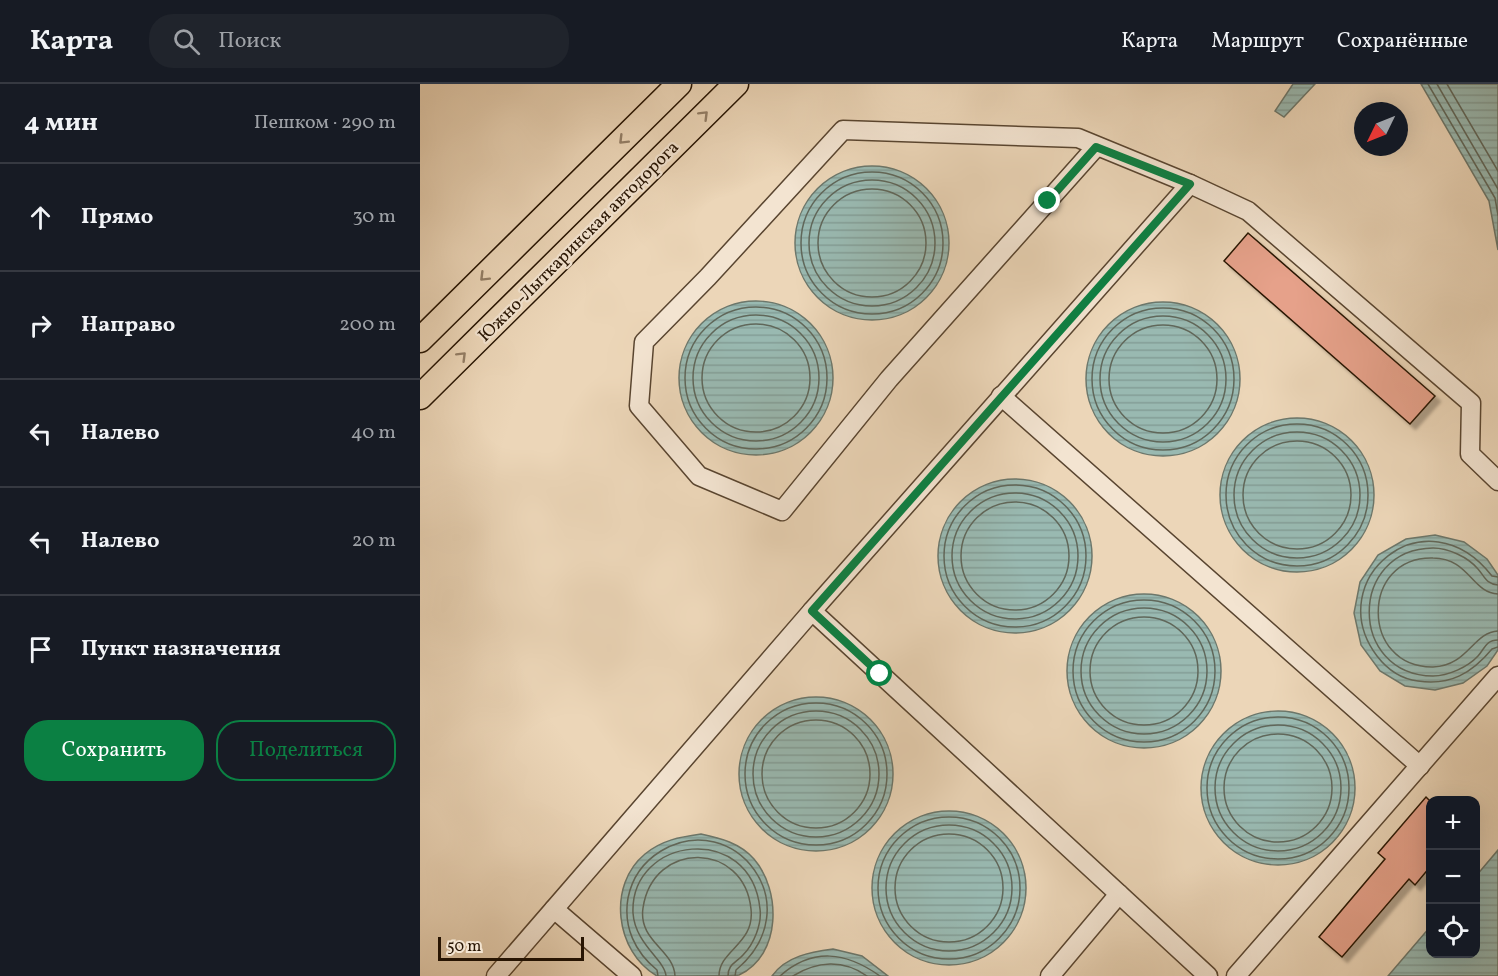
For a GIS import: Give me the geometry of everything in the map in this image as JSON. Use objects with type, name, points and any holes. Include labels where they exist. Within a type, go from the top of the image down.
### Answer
[{"type":"main road","points":[[420,340],[679,84]]},
{"type":"main road","name":"Южно-Лыткаринская автодорога","points":[[420,397],[736,84]]},
{"type":"lane","points":[[1096,147],[889,379],[782,511],[699,476],[639,406],[644,342],[708,277],[843,130],[1078,138],[1190,184],[1248,212],[1471,403],[1470,454],[1498,481]]},
{"type":"lane","points":[[496,976],[812,611],[1190,184]]},
{"type":"lane","points":[[1001,396],[1420,766]]},
{"type":"lane","points":[[812,611],[1208,976]]},
{"type":"lane","points":[[1236,976],[1498,676]]},
{"type":"lane","points":[[1050,976],[1119,894]]},
{"type":"lane","points":[[554,909],[632,976]]},
{"type":"water","points":[[1293,84],[1315,84],[1284,117],[1275,111]]},
{"type":"water","points":[[1421,84],[1498,84],[1498,250],[1489,201]]},
{"type":"water","points":[[872,166],[901,172],[915,179],[926,189],[936,200],[943,214],[949,243],[943,272],[936,286],[926,297],[915,307],[901,314],[872,320],[843,314],[829,307],[818,297],[808,286],[801,272],[795,243],[801,214],[808,200],[818,189],[829,179],[843,172]]},
{"type":"water","points":[[756,301],[785,307],[799,314],[810,324],[820,335],[827,349],[833,378],[827,407],[820,421],[810,432],[799,442],[785,449],[756,455],[727,449],[713,442],[702,432],[692,421],[685,407],[679,378],[685,349],[692,335],[702,324],[713,314],[727,307]]},
{"type":"water","points":[[1163,302],[1192,308],[1206,315],[1217,325],[1227,336],[1234,350],[1240,379],[1234,408],[1227,422],[1217,433],[1206,443],[1192,450],[1163,456],[1134,450],[1120,443],[1109,433],[1099,422],[1092,408],[1086,379],[1092,350],[1099,336],[1109,325],[1120,315],[1134,308]]},
{"type":"water","points":[[1297,418],[1326,424],[1340,431],[1351,441],[1361,452],[1368,466],[1374,495],[1368,524],[1361,538],[1351,549],[1340,559],[1326,566],[1297,572],[1268,566],[1254,559],[1243,549],[1233,538],[1226,524],[1220,495],[1226,466],[1233,452],[1243,441],[1254,431],[1268,424]]},
{"type":"water","points":[[1015,479],[1044,485],[1058,492],[1069,502],[1079,513],[1086,527],[1092,556],[1086,585],[1079,599],[1069,610],[1058,620],[1044,627],[1015,633],[986,627],[972,620],[961,610],[951,599],[944,585],[938,556],[944,527],[951,513],[961,502],[972,492],[986,485]]},
{"type":"water","points":[[1435,535],[1464,542],[1487,559],[1498,575],[1498,650],[1487,666],[1463,683],[1435,690],[1405,686],[1380,671],[1361,645],[1354,613],[1360,582],[1378,555],[1406,539]]},
{"type":"water","points":[[1144,594],[1173,600],[1187,607],[1198,617],[1208,628],[1215,642],[1221,671],[1215,700],[1208,714],[1198,725],[1187,735],[1173,742],[1144,748],[1115,742],[1101,735],[1090,725],[1080,714],[1073,700],[1067,671],[1073,642],[1080,628],[1090,617],[1101,607],[1115,600]]},
{"type":"water","points":[[816,697],[845,703],[859,710],[870,720],[880,731],[887,745],[893,774],[887,803],[880,817],[870,828],[859,838],[845,845],[816,851],[787,845],[773,838],[762,828],[752,817],[745,803],[739,774],[745,745],[752,731],[762,720],[773,710],[787,703]]},
{"type":"water","points":[[1278,711],[1307,717],[1321,724],[1332,734],[1342,745],[1349,759],[1355,788],[1349,817],[1342,831],[1332,842],[1321,852],[1307,859],[1278,865],[1249,859],[1235,852],[1224,842],[1214,831],[1207,817],[1201,788],[1207,759],[1214,745],[1224,734],[1235,724],[1249,717]]},
{"type":"water","points":[[949,811],[978,817],[992,824],[1003,834],[1013,845],[1020,859],[1026,888],[1020,917],[1013,931],[1003,942],[992,952],[978,959],[949,965],[920,959],[906,952],[895,942],[885,931],[878,917],[872,888],[878,859],[885,845],[895,834],[906,824],[920,817]]},
{"type":"water","points":[[701,834],[736,845],[754,859],[763,872],[772,904],[773,921],[770,938],[763,953],[753,966],[739,975],[657,976],[643,965],[632,951],[625,935],[621,918],[621,900],[625,883],[633,867],[651,849],[672,840]]},
{"type":"water","points":[[1498,850],[1498,976],[1388,976],[1426,932],[1426,958],[1480,958],[1480,871]]},
{"type":"water","points":[[833,949],[862,956],[888,976],[772,976],[792,959]]},
{"type":"building","points":[[1248,233],[1435,396],[1410,424],[1224,261]]},
{"type":"building","points":[[1426,797],[1426,872],[1415,885],[1409,879],[1342,957],[1319,937],[1385,859],[1378,853]]},
{"type":"route","points":[[880,674],[812,611],[1190,184],[1096,147],[1048,201]]}]
